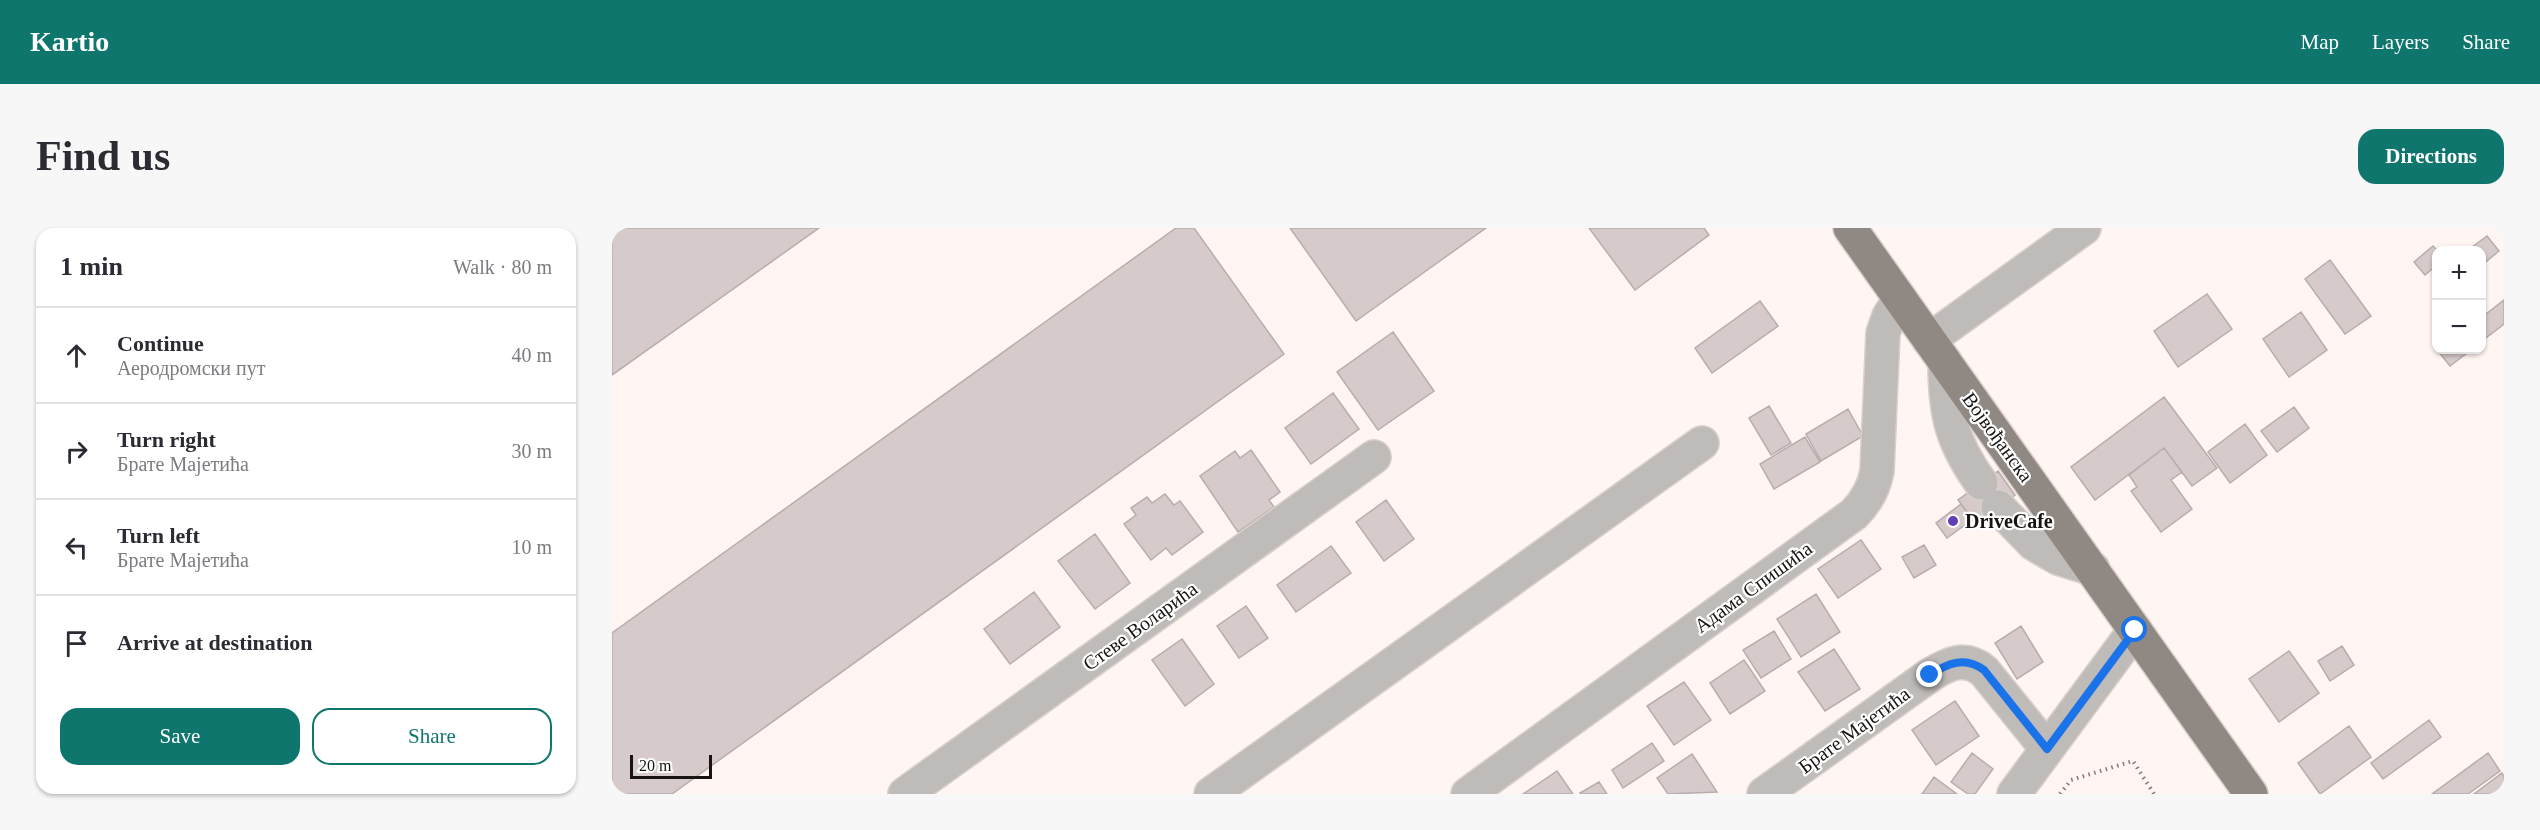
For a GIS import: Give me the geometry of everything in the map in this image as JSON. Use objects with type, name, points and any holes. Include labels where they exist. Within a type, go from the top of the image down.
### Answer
[{"type":"main road","name":"Војвођанска","points":[[1850,228],[2251,794]]},
{"type":"street","points":[[2084,228],[1937,351],[1945,404],[1959,447],[1990,495],[2034,544],[2058,558],[2093,569]]},
{"type":"street","name":"Адама Спишића","points":[[1468,794],[1854,514],[1863,505],[1875,482],[1877,471],[1883,333],[1889,316],[1900,299]]},
{"type":"street","points":[[1211,794],[1702,443]]},
{"type":"street","name":"Стеве Воларића","points":[[905,794],[1374,457]]},
{"type":"street","points":[[2014,794],[2135,630]]},
{"type":"street","name":"Брате Мајетића","points":[[1764,794],[1930,675],[1952,663],[1974,663],[1984,670],[2047,749]]},
{"type":"path","points":[[2060,794],[2071,780],[2133,761],[2154,794]]},
{"type":"building","points":[[612,228],[819,228],[612,375]]},
{"type":"building","points":[[1176,228],[1194,228],[1284,354],[672,794],[612,794],[612,633]]},
{"type":"building","points":[[1290,228],[1486,228],[1356,321]]},
{"type":"building","points":[[1589,228],[1704,228],[1709,235],[1635,290]]},
{"type":"building","points":[[2487,236],[2499,251],[2486,262],[2486,246],[2473,246]]},
{"type":"building","points":[[2432,247],[2432,269],[2425,275],[2414,262]]},
{"type":"building","points":[[2330,260],[2371,316],[2345,334],[2305,279]]},
{"type":"building","points":[[2207,294],[2232,329],[2178,367],[2154,331]]},
{"type":"building","points":[[2504,300],[2504,324],[2486,338],[2486,314]]},
{"type":"building","points":[[1760,301],[1778,326],[1712,373],[1695,348]]},
{"type":"building","points":[[2301,312],[2327,350],[2289,377],[2263,339]]},
{"type":"building","points":[[1393,332],[1434,391],[1378,430],[1337,372]]},
{"type":"building","points":[[2440,354],[2466,354],[2450,366]]},
{"type":"building","points":[[1333,393],[1359,429],[1311,464],[1285,428]]},
{"type":"building","points":[[2164,397],[2217,468],[2192,486],[2164,448],[2095,500],[2071,467]]},
{"type":"building","points":[[1769,406],[1791,443],[1771,455],[1749,418]]},
{"type":"building","points":[[2294,407],[2309,428],[2277,452],[2261,431]]},
{"type":"building","points":[[1848,409],[1863,436],[1821,461],[1806,434]]},
{"type":"building","points":[[2245,424],[2267,455],[2230,483],[2208,452]]},
{"type":"building","points":[[1805,437],[1820,462],[1774,489],[1760,464]]},
{"type":"building","points":[[2164,448],[2182,472],[2171,480],[2192,509],[2161,532],[2131,491],[2137,487],[2129,475]]},
{"type":"building","points":[[1251,450],[1280,492],[1269,500],[1274,507],[1238,532],[1200,476],[1235,451],[1240,458]]},
{"type":"building","points":[[1998,471],[2015,495],[1976,524],[1958,500]]},
{"type":"building","points":[[1165,494],[1174,505],[1180,501],[1203,532],[1172,555],[1166,548],[1151,560],[1124,524],[1136,515],[1131,508],[1147,497],[1152,503]]},
{"type":"building","points":[[1386,500],[1414,539],[1384,561],[1356,522]]},
{"type":"building","points":[[1961,504],[1973,519],[1947,538],[1936,523]]},
{"type":"building","points":[[1095,534],[1130,583],[1095,609],[1058,561]]},
{"type":"building","points":[[1861,540],[1881,569],[1838,598],[1818,569]]},
{"type":"building","points":[[1924,545],[1936,565],[1914,578],[1902,557]]},
{"type":"building","points":[[1331,546],[1351,573],[1296,612],[1277,585]]},
{"type":"building","points":[[1034,592],[1060,627],[1010,664],[984,629]]},
{"type":"building","points":[[1816,594],[1840,632],[1801,657],[1777,619]]},
{"type":"building","points":[[1246,606],[1268,638],[1239,658],[1217,626]]},
{"type":"building","points":[[2021,626],[2043,662],[2017,679],[1995,643]]},
{"type":"building","points":[[1774,631],[1791,659],[1761,678],[1743,650]]},
{"type":"building","points":[[1182,639],[1214,684],[1185,706],[1152,660]]},
{"type":"building","points":[[2342,646],[2354,665],[2330,681],[2318,661]]},
{"type":"building","points":[[1834,649],[1860,689],[1825,711],[1798,672]]},
{"type":"building","points":[[2289,651],[2319,693],[2279,722],[2249,679]]},
{"type":"building","points":[[1744,660],[1765,691],[1730,714],[1710,683]]},
{"type":"building","points":[[1684,682],[1711,720],[1674,745],[1647,706]]},
{"type":"building","points":[[1955,701],[1979,736],[1936,765],[1912,730]]},
{"type":"building","points":[[2429,720],[2441,737],[2383,779],[2371,763]]},
{"type":"building","points":[[2349,726],[2371,757],[2320,794],[2298,763]]},
{"type":"building","points":[[1652,743],[1664,761],[1623,788],[1612,770]]},
{"type":"building","points":[[1972,753],[1993,769],[1975,794],[1968,794],[1951,782]]},
{"type":"building","points":[[2488,753],[2500,771],[2468,794],[2432,794]]},
{"type":"building","points":[[1692,754],[1717,792],[1668,794],[1657,778]]},
{"type":"building","points":[[1557,771],[1573,794],[1523,794]]},
{"type":"building","points":[[2502,773],[2504,794],[2474,794]]},
{"type":"building","points":[[1934,777],[1957,794],[1922,794]]},
{"type":"building","points":[[1599,782],[1607,794],[1580,793]]},
{"type":"place","name":"DriveCafe","points":[[1953,521]]},
{"type":"route","points":[[1930,675],[1952,663],[1963,661],[1974,663],[1984,670],[2047,749],[2135,630]]}]
